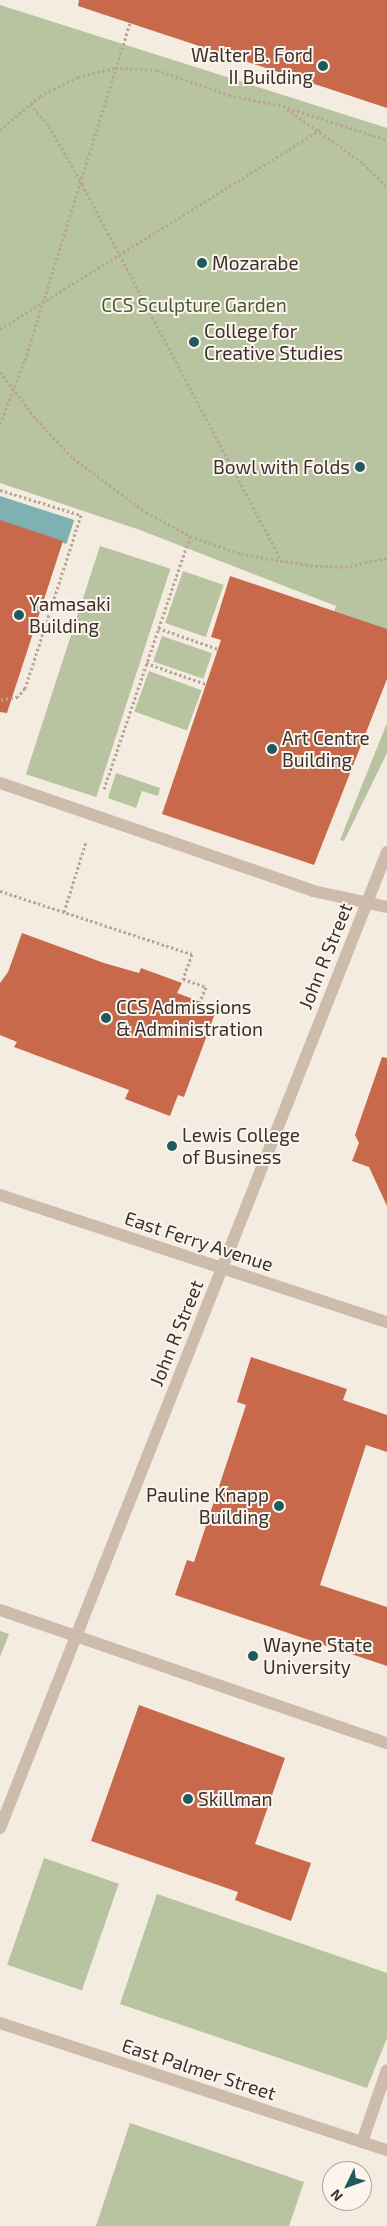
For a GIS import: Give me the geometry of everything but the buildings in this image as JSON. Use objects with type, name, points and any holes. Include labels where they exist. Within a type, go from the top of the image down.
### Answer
[{"type":"street","points":[[0,783],[313,891],[368,901],[387,907]]},
{"type":"street","name":"John R Street","points":[[0,1828],[387,852]]},
{"type":"street","name":"East Ferry Avenue","points":[[0,1195],[387,1322]]},
{"type":"street","points":[[0,1610],[387,1743]]},
{"type":"street","name":"East Palmer Street","points":[[0,2023],[387,2150]]},
{"type":"street","points":[[362,2142],[387,2070]]},
{"type":"path","points":[[0,424],[11,388],[26,360],[82,184],[115,68],[130,23]]},
{"type":"path","points":[[0,130],[30,104],[78,77],[115,68],[157,70],[229,95],[282,106],[387,140]]},
{"type":"path","points":[[30,104],[49,126],[82,184],[282,562]]},
{"type":"path","points":[[282,106],[320,130],[364,163],[387,187]]},
{"type":"path","points":[[0,329],[320,130]]},
{"type":"path","points":[[0,372],[11,388],[72,458],[146,512],[190,536],[241,554],[282,562],[345,567],[387,558]]},
{"type":"path","points":[[0,490],[81,515],[25,688],[18,697],[0,700]]},
{"type":"path","points":[[64,912],[190,536]]},
{"type":"path","points":[[158,628],[218,649]]},
{"type":"path","points":[[146,663],[206,684]]},
{"type":"path","points":[[0,891],[192,954],[183,980],[206,987],[200,1001]]},
{"type":"green space","name":"CCS Sculpture Garden","points":[[0,5],[387,128],[387,630],[334,612],[336,606],[140,530],[0,483]]},
{"type":"green space","points":[[100,546],[170,569],[96,797],[26,774]]},
{"type":"green space","points":[[183,571],[224,585],[206,637],[165,623]]},
{"type":"green space","points":[[162,636],[212,653],[203,679],[153,662]]},
{"type":"green space","points":[[149,671],[202,690],[187,731],[134,711]]},
{"type":"green space","points":[[387,723],[387,753],[344,841],[340,840]]},
{"type":"green space","points":[[116,773],[160,788],[158,796],[142,791],[136,808],[108,798]]},
{"type":"green space","points":[[0,1631],[9,1634],[0,1657]]},
{"type":"green space","points":[[44,1858],[119,1884],[82,1991],[7,1965]]},
{"type":"green space","points":[[157,1894],[387,1973],[387,2038],[367,2088],[120,2004]]},
{"type":"green space","points":[[130,2123],[304,2182],[289,2226],[96,2226]]},
{"type":"water","points":[[0,496],[74,520],[66,544],[0,522]]},
{"type":"place","name":"Walter B. Ford II Building","points":[[323,66]]},
{"type":"place","name":"Mozarabe","points":[[202,263]]},
{"type":"place","name":"College for Creative Studies","points":[[194,342]]},
{"type":"place","name":"Bowl with Folds","points":[[360,467]]},
{"type":"place","name":"Yamasaki Building","points":[[19,615]]},
{"type":"place","name":"Art Centre Building","points":[[272,749]]},
{"type":"place","name":"CCS Admissions & Administration","points":[[106,1018]]},
{"type":"place","name":"Lewis College of Business","points":[[172,1146]]},
{"type":"place","name":"Pauline Knapp Building","points":[[279,1506]]},
{"type":"place","name":"Wayne State University","points":[[253,1656]]},
{"type":"place","name":"Skillman","points":[[188,1799]]}]
